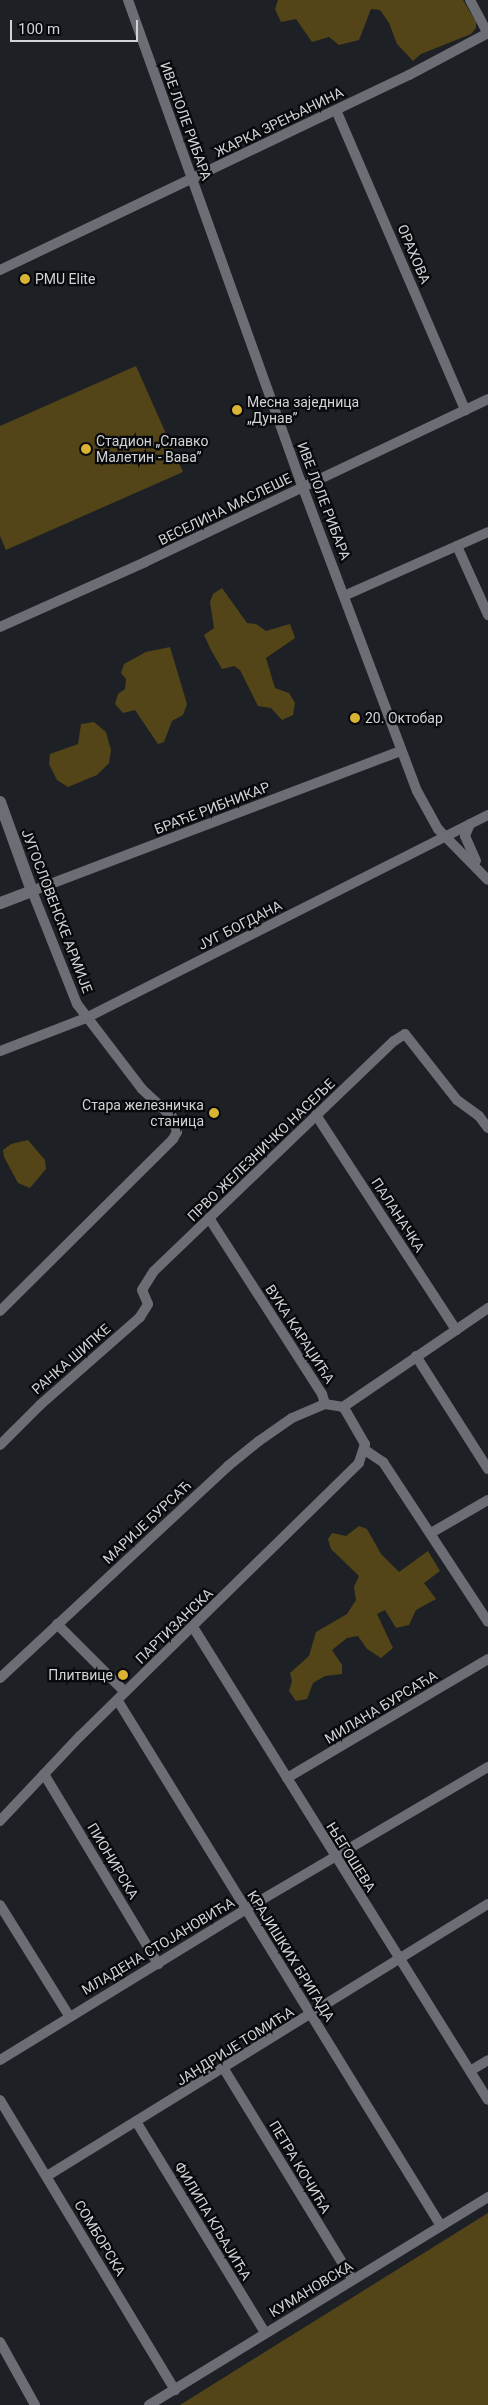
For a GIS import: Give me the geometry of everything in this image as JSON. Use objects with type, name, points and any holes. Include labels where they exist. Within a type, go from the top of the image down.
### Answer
[{"type":"street","name":"ИВЕ ЛОЛЕ РИБАРА","points":[[128,0],[303,487],[346,595],[423,806],[446,837],[485,876]]},
{"type":"street","points":[[470,0],[488,34]]},
{"type":"street","name":"ЖАРКА ЗРЕЊАНИНА","points":[[0,270],[336,110],[488,34]]},
{"type":"street","name":"ОРАХОВА","points":[[336,110],[465,410]]},
{"type":"street","name":"ВЕСЕЛИНА МАСЛЕШЕ","points":[[0,627],[488,399]]},
{"type":"street","points":[[346,595],[488,532]]},
{"type":"street","points":[[457,546],[488,615]]},
{"type":"street","name":"БРАЋЕ РИБНИКАР","points":[[32,891],[402,751]]},
{"type":"street","name":"ЈУГОСЛОВЕНСКЕ АРМИЈЕ","points":[[0,802],[59,966],[86,1018],[142,1089],[172,1117],[177,1125],[173,1139],[0,1311]]},
{"type":"street","name":"ЈУГ БОГДАНА","points":[[0,1051],[86,1018],[488,815]]},
{"type":"street","points":[[470,824],[466,830],[466,843],[485,876]]},
{"type":"street","points":[[0,903],[32,891]]},
{"type":"street","name":"ПРВО ЖЕЛЕЗНИЧКО НАСЕЉЕ","points":[[142,1290],[154,1271],[316,1115],[405,1034],[457,1100],[479,1116],[488,1128]]},
{"type":"street","name":"ПАЛАНАЧКА","points":[[316,1115],[456,1330]]},
{"type":"street","name":"ВУКА КАРАЏИЋА","points":[[209,1218],[322,1394],[325,1404],[343,1407]]},
{"type":"street","name":"РАНКА ШИПКЕ","points":[[0,1445],[40,1405],[140,1316],[148,1304],[142,1290]]},
{"type":"street","points":[[487,1620],[383,1462],[364,1450],[363,1438],[343,1407],[488,1308]]},
{"type":"street","points":[[416,1356],[488,1469]]},
{"type":"street","name":"МАРИЈЕ БУРСАЋ","points":[[0,1678],[228,1466],[292,1418],[325,1404]]},
{"type":"street","name":"ПАРТИЗАНСКА","points":[[0,1821],[125,1692],[359,1463],[364,1450]]},
{"type":"street","points":[[431,1533],[488,1500]]},
{"type":"street","points":[[57,1624],[125,1692]]},
{"type":"street","name":"ЊЕГОШЕВА","points":[[193,1627],[488,2100]]},
{"type":"street","name":"МИЛАНА БУРСАЋА","points":[[287,1778],[488,1659]]},
{"type":"street","name":"КРАЈИШКИХ БРИГАДА","points":[[118,1701],[441,2226]]},
{"type":"street","name":"МЛАДЕНА СТОЈАНОВИЋА","points":[[0,2060],[246,1909],[488,1767]]},
{"type":"street","name":"ПИОНИРСКА","points":[[44,1774],[158,1964]]},
{"type":"street","name":"ЈАНДРИЈЕ ТОМИЋА","points":[[47,2176],[137,2123],[488,1904]]},
{"type":"street","points":[[0,1905],[69,2016]]},
{"type":"street","points":[[470,2071],[488,2060]]},
{"type":"street","name":"ПЕТРА КОЧИЋА","points":[[224,2069],[353,2280]]},
{"type":"street","name":"СОМБОРСКА","points":[[0,2100],[175,2390]]},
{"type":"street","name":"ФИЛИПА КЉАЈИЋА","points":[[137,2123],[265,2333]]},
{"type":"street","name":"КУМАНОВСКА","points":[[149,2405],[488,2197]]},
{"type":"street","points":[[0,2342],[35,2405]]},
{"type":"shaded area","points":[[278,0],[463,0],[476,22],[476,28],[471,34],[421,54],[413,61],[397,44],[389,23],[380,10],[371,9],[359,40],[339,45],[329,37],[312,42],[296,19],[281,22],[275,9]]},
{"type":"shaded area","name":"Стадион „Славко Малетин - Вава”","points":[[136,366],[183,472],[6,550],[0,536],[0,426]]},
{"type":"shaded area","points":[[222,588],[247,623],[256,624],[266,631],[290,624],[295,638],[266,658],[275,688],[289,693],[295,703],[293,715],[282,720],[271,708],[258,706],[240,670],[234,666],[222,669],[211,650],[204,635],[214,628],[210,602],[213,594]]},
{"type":"shaded area","points":[[170,647],[187,704],[183,715],[172,721],[164,742],[158,744],[135,710],[123,713],[115,704],[118,694],[125,689],[126,679],[121,673],[124,664],[146,652]]},
{"type":"shaded area","points":[[94,722],[106,732],[111,750],[109,763],[97,775],[68,787],[57,780],[49,764],[50,754],[78,744],[81,724]]},
{"type":"shaded area","points":[[28,1140],[45,1160],[46,1169],[30,1188],[18,1183],[4,1157],[3,1150],[11,1144]]},
{"type":"shaded area","points":[[359,1526],[367,1529],[381,1554],[399,1572],[428,1551],[440,1571],[424,1583],[436,1599],[416,1610],[409,1625],[396,1628],[385,1610],[377,1614],[393,1648],[381,1658],[367,1649],[358,1636],[347,1638],[332,1650],[342,1665],[342,1674],[325,1676],[313,1683],[307,1699],[296,1701],[289,1691],[292,1681],[290,1673],[309,1656],[316,1632],[347,1614],[356,1600],[354,1587],[359,1576],[331,1549],[328,1539],[332,1533],[346,1536]]},
{"type":"shaded area","points":[[488,2213],[488,2405],[180,2405]]},
{"type":"place","name":"PMU Elite","points":[[25,279]]},
{"type":"place","name":"Месна заједница „Дунав”","points":[[237,410]]},
{"type":"place","name":"Стадион „Славко Малетин - Вава”","points":[[86,449]]},
{"type":"place","name":"20. Октобар","points":[[355,718]]},
{"type":"place","name":"Стара железничка станица","points":[[214,1113]]},
{"type":"place","name":"Плитвице","points":[[123,1675]]}]
